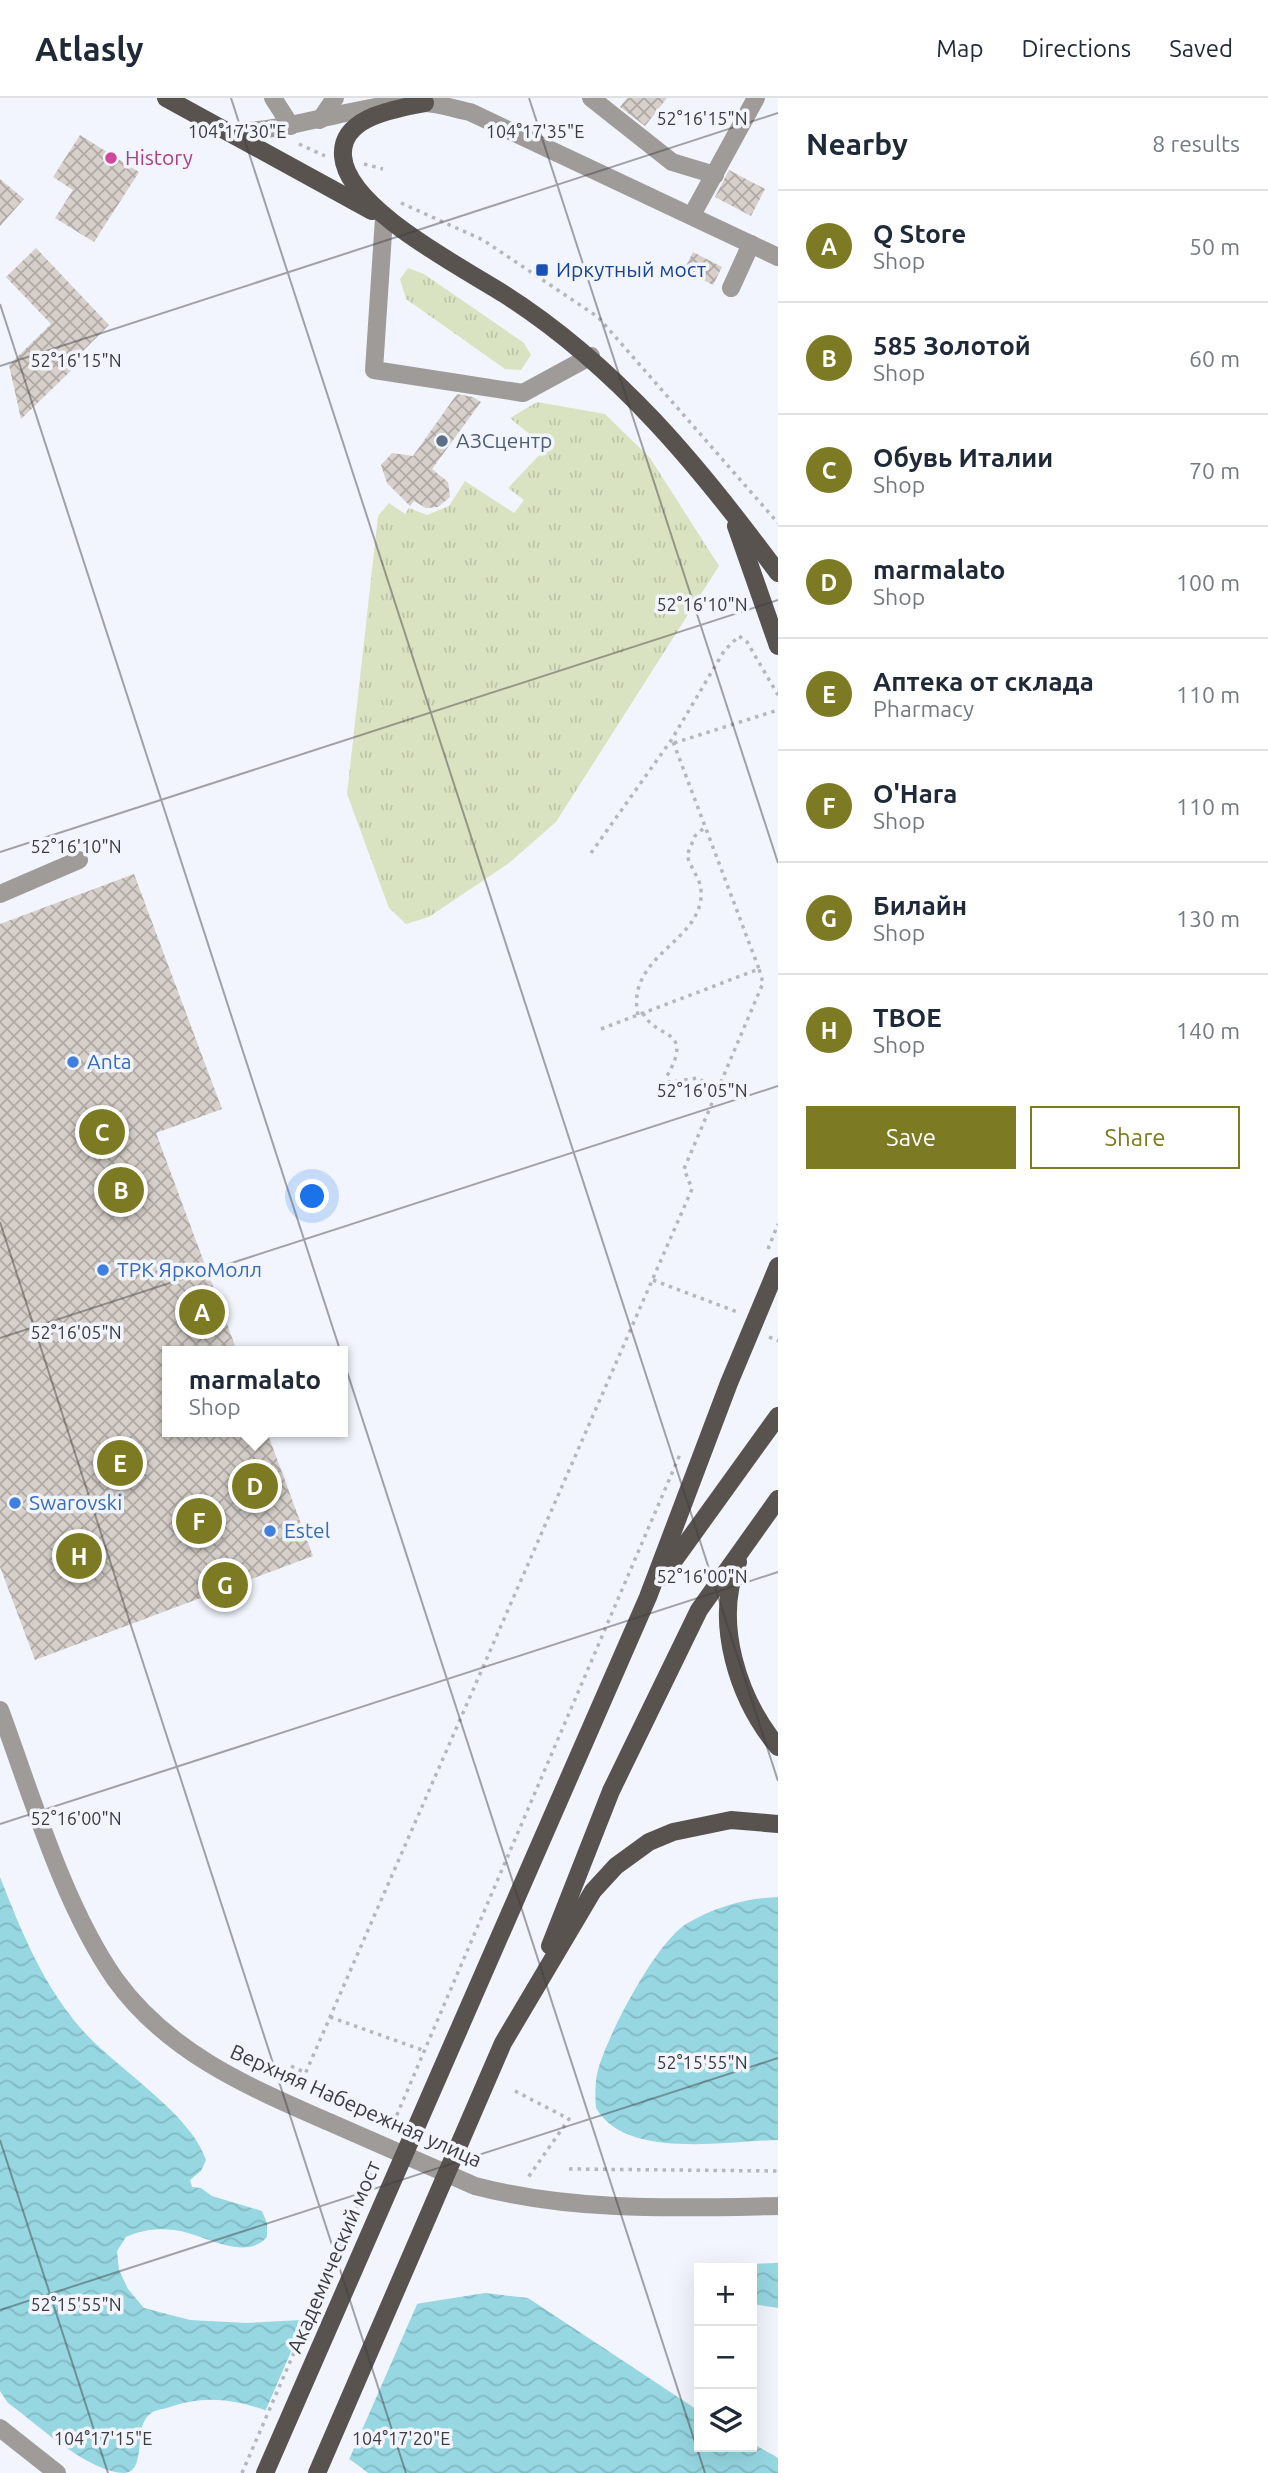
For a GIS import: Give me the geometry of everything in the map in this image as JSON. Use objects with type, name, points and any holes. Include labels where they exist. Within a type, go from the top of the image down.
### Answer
[{"type":"main road","points":[[166,98],[384,218],[510,298],[591,356],[645,410],[729,507],[778,573]]},
{"type":"main road","points":[[384,218],[349,178],[342,156],[344,144],[354,129],[368,119],[425,103]]},
{"type":"main road","points":[[729,507],[778,646]]},
{"type":"main road","points":[[648,1597],[729,1383],[778,1266]]},
{"type":"main road","points":[[648,1597],[778,1416]]},
{"type":"main road","points":[[532,1991],[611,1791],[699,1610],[778,1499]]},
{"type":"main road","points":[[745,1546],[730,1587],[728,1613],[733,1651],[739,1677],[751,1707],[778,1747]]},
{"type":"main road","name":"Академический мост","points":[[265,2473],[648,1597]]},
{"type":"main road","points":[[317,2473],[503,2043],[593,1891],[617,1867],[649,1842],[673,1832],[712,1822],[778,1824]]},
{"type":"street","points":[[273,98],[291,133]]},
{"type":"street","points":[[320,120],[335,98]]},
{"type":"street","points":[[592,98],[672,162],[715,175]]},
{"type":"street","points":[[692,215],[756,98]]},
{"type":"street","points":[[228,132],[291,133],[320,120],[383,106],[425,103],[470,113],[778,257]]},
{"type":"street","points":[[384,218],[374,370],[523,393],[591,356]]},
{"type":"street","points":[[731,288],[751,244]]},
{"type":"street","points":[[0,894],[79,860]]},
{"type":"street","name":"Верхняя Набережная улица","points":[[0,1710],[70,1895],[116,1979],[161,2029],[198,2058],[292,2106],[475,2186],[511,2195],[582,2205],[778,2206]]},
{"type":"street","points":[[0,2428],[57,2473]]},
{"type":"path","points":[[291,133],[326,156]]},
{"type":"path","points":[[355,162],[383,169]]},
{"type":"path","points":[[591,853],[673,741],[724,652],[739,636],[747,642],[778,695]]},
{"type":"path","points":[[673,741],[778,710]]},
{"type":"path","points":[[292,2106],[692,1189],[684,1169],[763,983],[673,741]]},
{"type":"path","points":[[705,827],[695,836],[687,855],[701,891],[696,913],[684,933],[667,946],[646,971],[637,992],[640,1014],[668,1034],[678,1051],[675,1064],[667,1076],[669,1082],[698,1078],[708,1085],[716,1097]]},
{"type":"path","points":[[601,1029],[759,969]]},
{"type":"path","points":[[653,1279],[742,1314]]},
{"type":"path","points":[[764,1334],[778,1341]]},
{"type":"path","points":[[387,2138],[685,1443]]},
{"type":"path","points":[[330,2017],[425,2051]]},
{"type":"path","points":[[291,2066],[306,2074]]},
{"type":"path","points":[[515,2091],[569,2119],[524,2184]]},
{"type":"path","points":[[242,2473],[381,2151]]},
{"type":"path","points":[[569,2169],[778,2171]]},
{"type":"green space","points":[[408,268],[424,274],[524,343],[531,355],[521,370],[505,369],[406,299],[400,279]]},
{"type":"green space","points":[[537,402],[605,414],[650,458],[719,566],[556,822],[509,863],[429,917],[406,924],[389,908],[347,794],[378,516],[389,503],[405,514],[409,508],[427,515],[449,506],[465,481],[514,513],[524,500],[508,488],[546,448],[510,418]]},
{"type":"water","points":[[0,1877],[35,1959],[70,2016],[99,2047],[170,2109],[198,2143],[206,2160],[201,2171],[190,2180],[192,2187],[262,2211],[267,2223],[267,2237],[258,2244],[247,2247],[235,2247],[168,2229],[143,2231],[126,2237],[117,2251],[119,2270],[128,2289],[144,2308],[190,2320],[246,2323],[321,2319],[485,2293],[528,2298],[694,2408],[694,2452],[757,2452],[757,2446],[778,2458],[778,2473],[368,2473],[324,2441],[275,2414],[224,2400],[197,2401],[152,2413],[142,2428],[136,2464],[132,2470],[125,2473],[111,2471],[80,2456],[8,2403],[0,2391]]},
{"type":"water","points":[[778,1897],[778,2140],[679,2144],[630,2135],[610,2124],[596,2108],[598,2070],[622,2013],[661,1950],[686,1924],[719,1908],[754,1899]]},
{"type":"water","points":[[778,2263],[778,2308],[757,2305],[757,2264]]},
{"type":"pier","points":[[418,2302],[348,2462],[321,2441],[264,2414],[306,2317]]},
{"type":"building","points":[[627,98],[667,98],[645,126],[620,107]]},
{"type":"building","points":[[80,135],[139,172],[94,242],[55,218],[73,190],[53,177]]},
{"type":"building","points":[[729,170],[765,189],[751,216],[715,197]]},
{"type":"building","points":[[0,179],[24,199],[0,226]]},
{"type":"building","points":[[36,248],[109,325],[76,358],[80,362],[21,419],[9,365],[51,324],[6,277]]},
{"type":"building","points":[[693,252],[722,267],[713,285],[684,270]]},
{"type":"building","points":[[457,394],[473,397],[481,402],[432,469],[448,482],[450,497],[438,507],[426,508],[414,501],[410,506],[387,483],[381,465],[392,453],[413,456]]},
{"type":"building","name":"ТРК ЯркоМолл","points":[[134,874],[222,1109],[156,1133],[235,1346],[162,1346],[162,1437],[269,1437],[313,1556],[35,1660],[0,1567],[0,924]]},
{"type":"place","name":"History","points":[[111,158]]},
{"type":"place","name":"Иркутный мост","points":[[542,270]]},
{"type":"place","name":"АЗСцентр","points":[[442,441]]},
{"type":"place","name":"Anta","points":[[73,1062]]},
{"type":"place","name":"Обувь Италии","points":[[102,1132]]},
{"type":"place","name":"585 Золотой","points":[[121,1190]]},
{"type":"place","name":"ТРК ЯркоМолл","points":[[103,1270]]},
{"type":"place","name":"Q Store","points":[[202,1312]]},
{"type":"place","name":"Аптека от склада","points":[[120,1463]]},
{"type":"place","name":"marmalato","points":[[255,1486]]},
{"type":"place","name":"Swarovski","points":[[15,1503]]},
{"type":"place","name":"O'Hara","points":[[199,1521]]},
{"type":"place","name":"Estel","points":[[270,1531]]},
{"type":"place","name":"ТВОЕ","points":[[79,1556]]},
{"type":"place","name":"Билайн","points":[[225,1585]]}]
